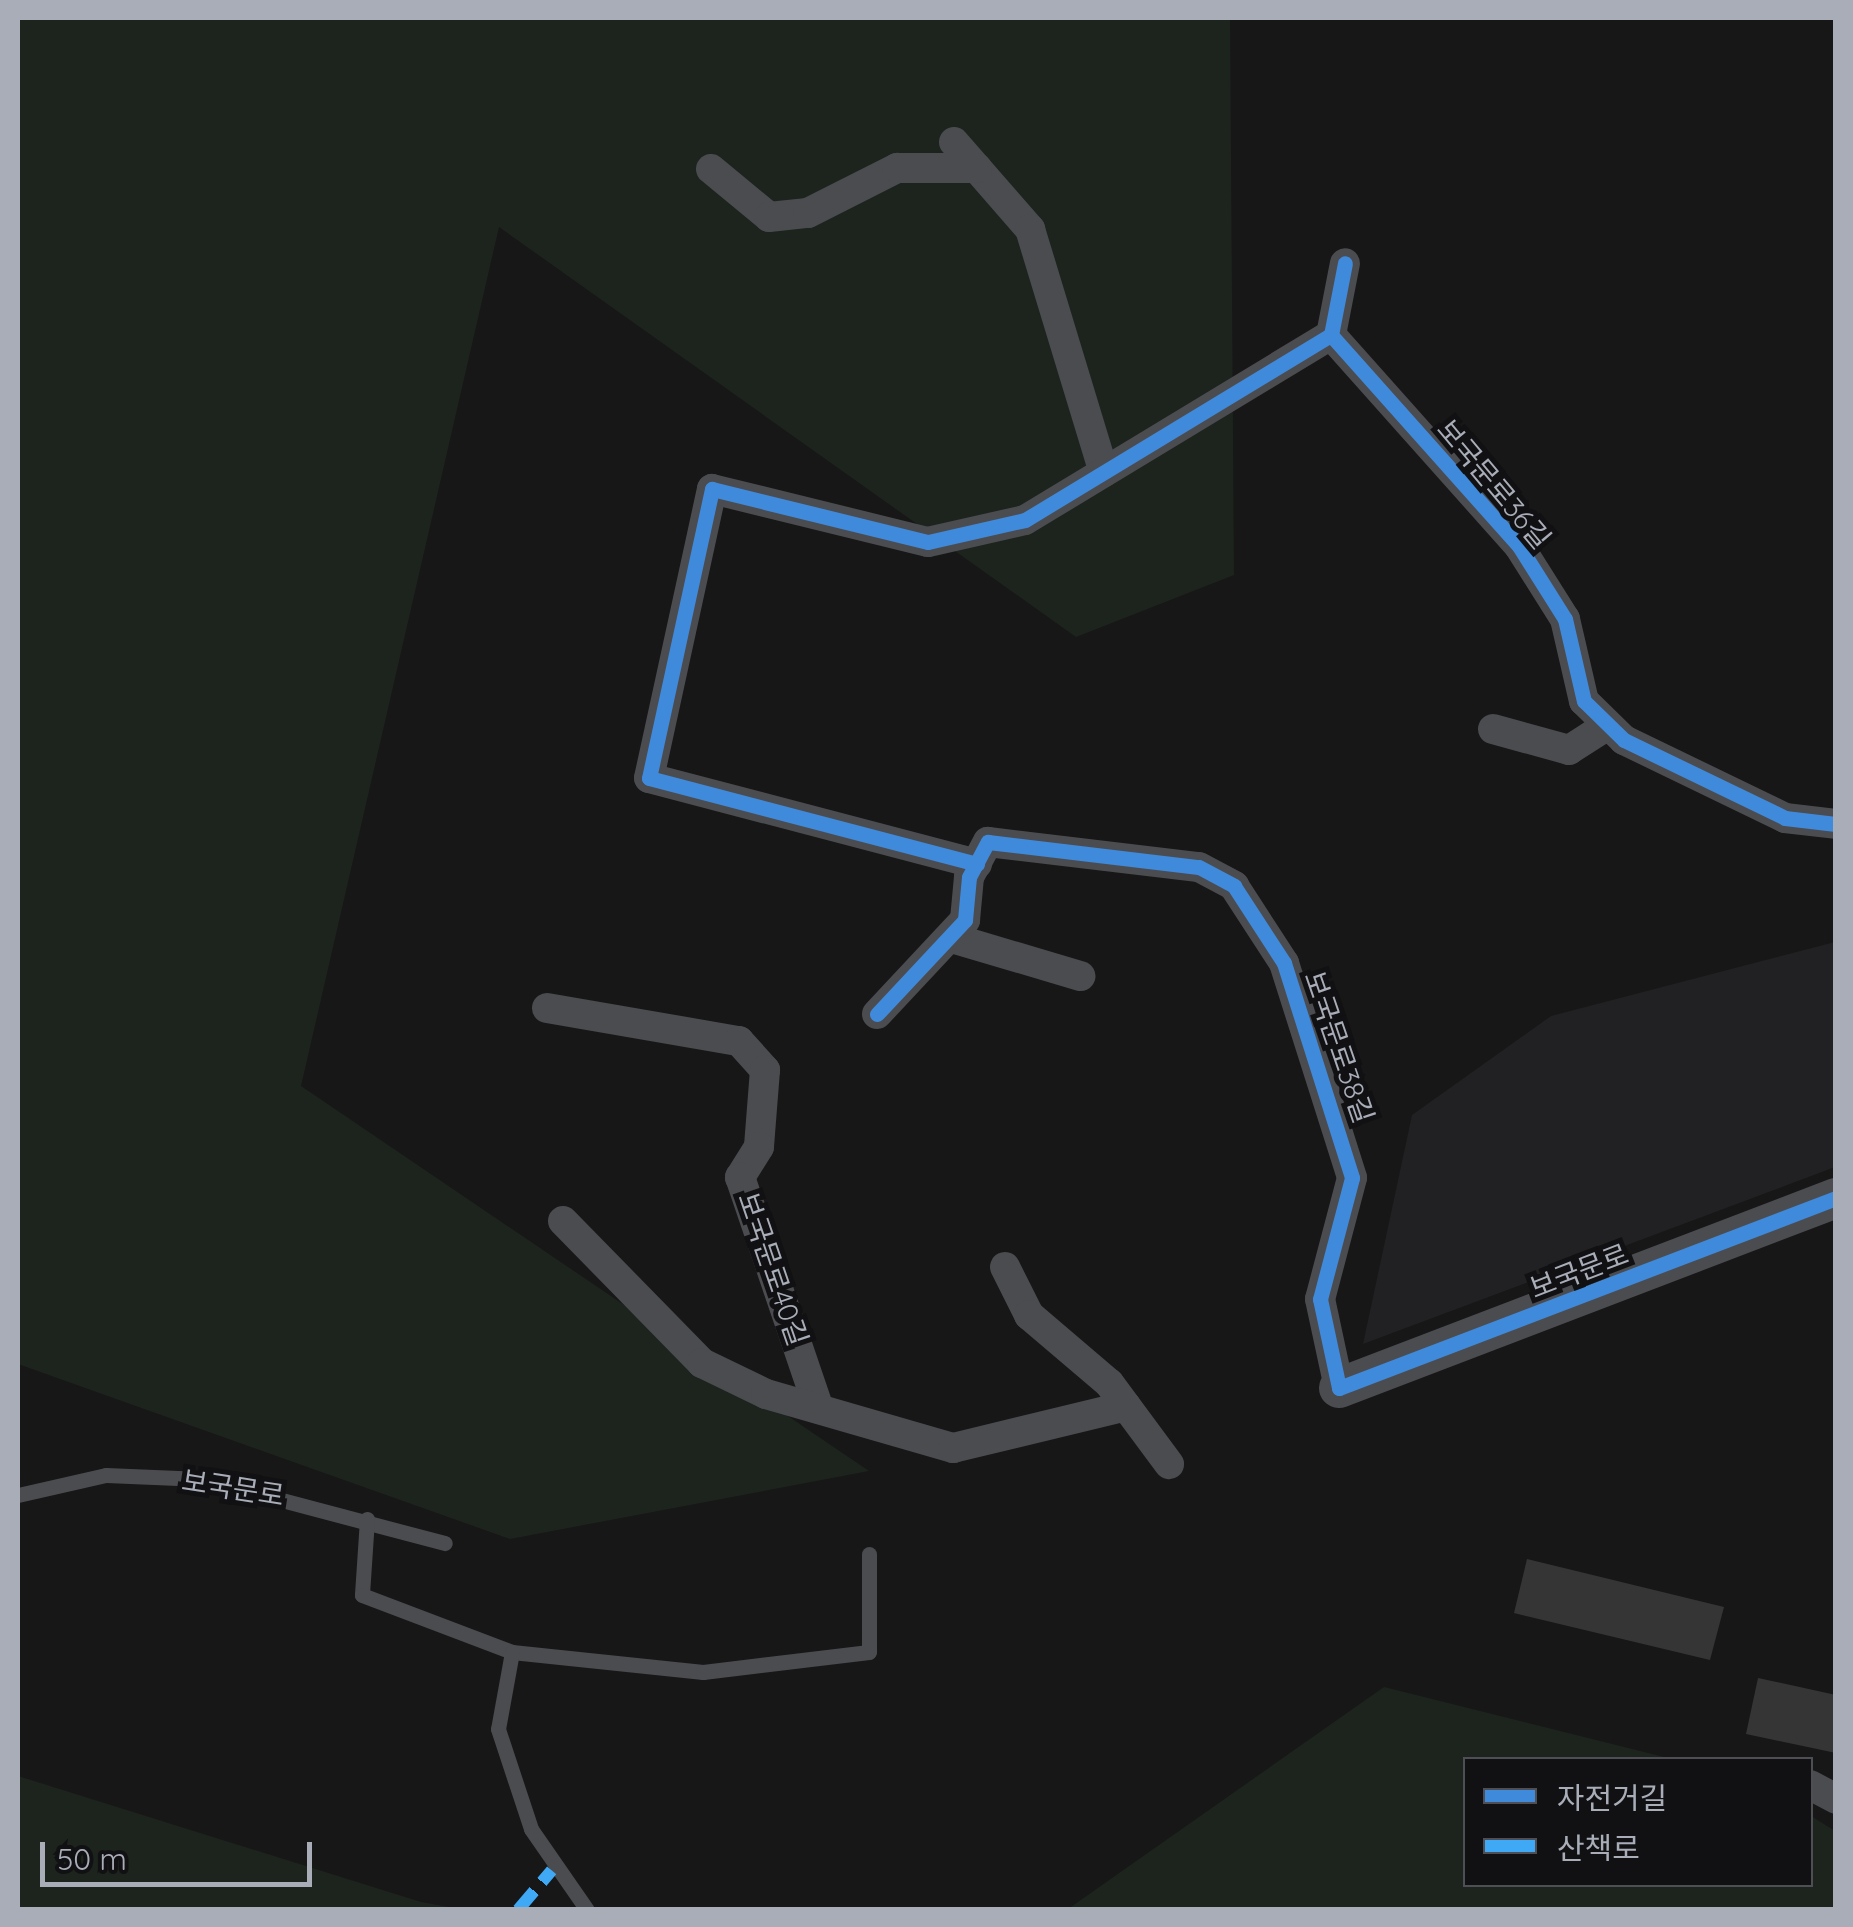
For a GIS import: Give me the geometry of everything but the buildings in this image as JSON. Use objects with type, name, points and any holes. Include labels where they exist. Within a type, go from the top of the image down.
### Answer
[{"type":"street","points":[[954,142],[1030,229],[1104,472]]},
{"type":"street","points":[[711,169],[769,217],[808,213],[897,168],[978,168]]},
{"type":"street","points":[[877,1014],[952,938],[977,864],[649,778],[712,489],[928,542],[1025,520],[1331,335],[1345,264]]},
{"type":"street","name":"보국문로36길","points":[[1331,335],[1519,546],[1565,618],[1584,701],[1608,724],[1784,818],[1836,824]]},
{"type":"street","points":[[1493,729],[1569,750],[1608,724]]},
{"type":"street","name":"보국문로38길","points":[[977,864],[988,842],[1199,867],[1234,886],[1284,963],[1352,1178],[1320,1298],[1339,1388]]},
{"type":"street","points":[[952,938],[1080,976]]},
{"type":"street","name":"보국문로40길","points":[[548,1008],[739,1041],[765,1070],[759,1147],[740,1177],[818,1406]]},
{"type":"street","name":"보국문로","points":[[1339,1388],[1836,1198]]},
{"type":"street","points":[[564,1221],[702,1362],[818,1406],[953,1448],[1126,1406]]},
{"type":"street","points":[[1005,1267],[1030,1315],[1126,1406],[1169,1464]]},
{"type":"street","points":[[1813,1787],[1836,1800]]},
{"type":"lane","name":"보국문로","points":[[18,1495],[106,1474],[202,1479],[445,1543]]},
{"type":"lane","points":[[368,1520],[362,1595],[512,1652],[704,1672],[870,1652],[868,1554]]},
{"type":"lane","points":[[512,1652],[498,1729],[538,1843],[586,1910]]},
{"type":"shaded area","points":[[18,18],[1230,18],[1234,575],[1076,637],[499,227],[301,1086],[869,1471],[510,1539],[18,1364]]},
{"type":"shaded area","points":[[1835,942],[1835,1167],[1363,1344],[1412,1115],[1551,1016]]},
{"type":"shaded area","points":[[1384,1687],[1664,1757],[1463,1757],[1463,1887],[1813,1887],[1813,1817],[1835,1831],[1835,1909],[1068,1909]]},
{"type":"shaded area","points":[[18,1776],[421,1902],[460,1909],[18,1909]]},
{"type":"marked path","points":[[518,1910],[552,1870]]},
{"type":"cycle path","points":[[977,864],[649,778],[712,489],[928,542],[1025,520],[1331,335],[1345,263]]},
{"type":"cycle path","points":[[1331,335],[1519,546],[1565,619],[1584,701],[1624,740],[1785,818],[1836,824]]},
{"type":"cycle path","points":[[877,1014],[965,920],[969,877],[988,842],[1199,867],[1234,886],[1284,963],[1352,1178],[1320,1299],[1339,1388],[1836,1198]]}]
